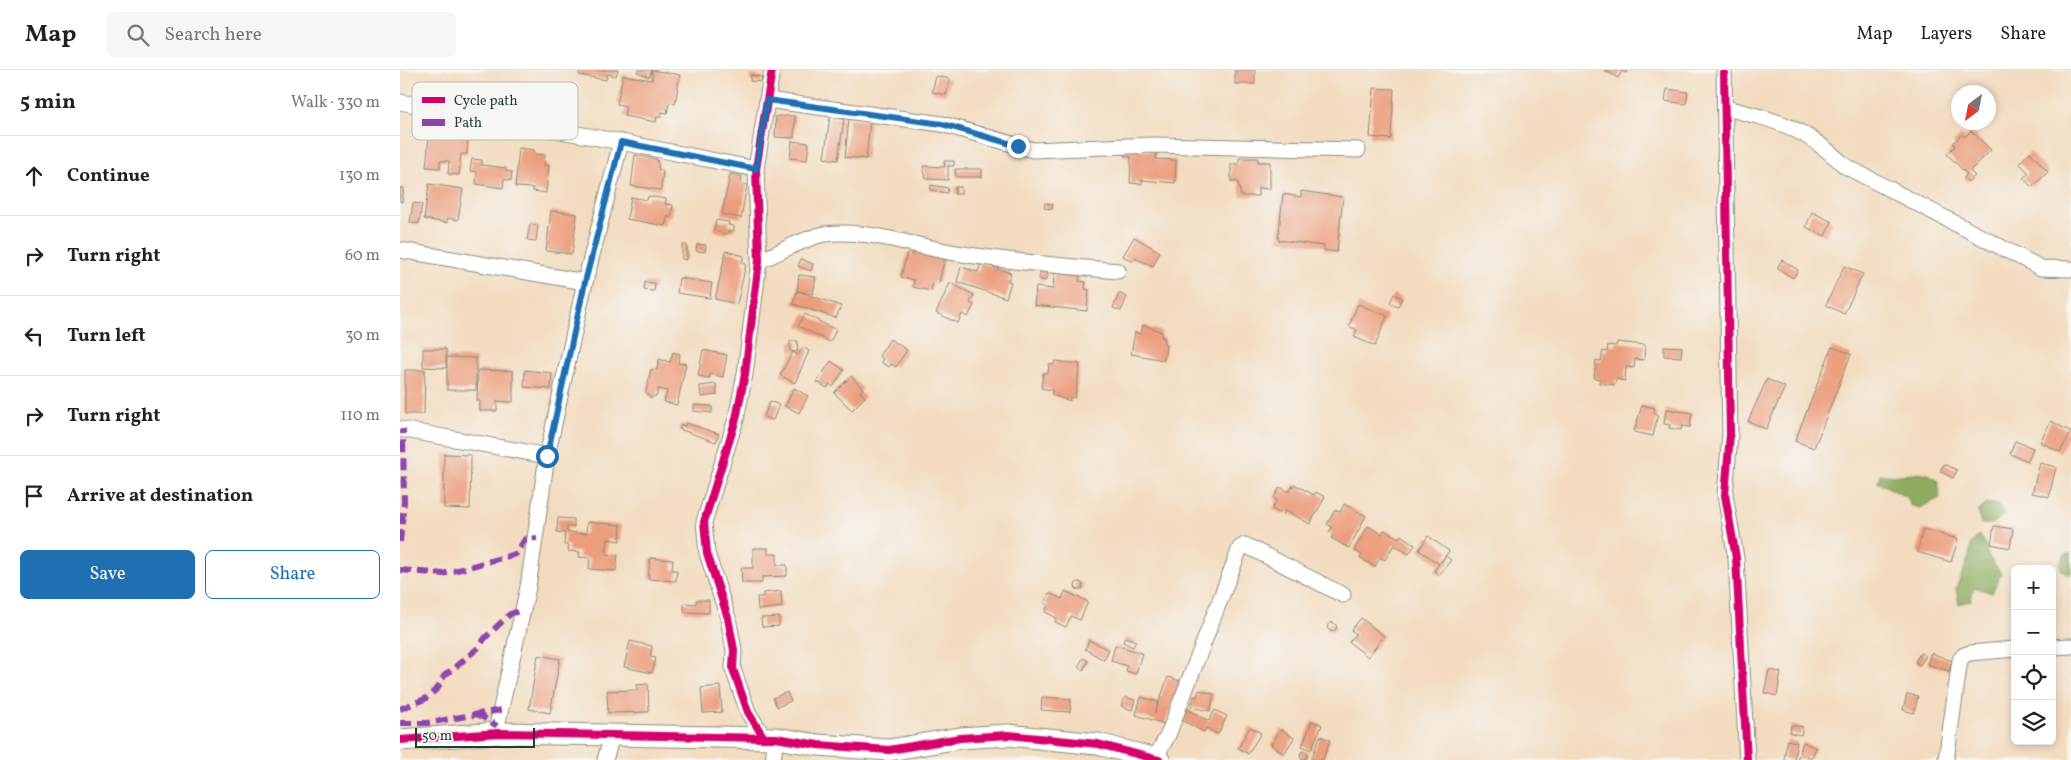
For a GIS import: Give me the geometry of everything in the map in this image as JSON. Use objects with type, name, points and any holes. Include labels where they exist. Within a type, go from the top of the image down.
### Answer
[{"type":"street","points":[[772,70],[756,169],[759,261],[745,374],[736,419],[704,522],[707,553],[728,618],[734,650],[733,669],[748,712],[770,738],[773,760]]},
{"type":"street","points":[[1724,70],[1730,434],[1725,495],[1736,558],[1747,760]]},
{"type":"street","points":[[767,100],[942,124],[1032,150],[1152,145],[1358,150]]},
{"type":"street","points":[[1726,108],[1777,120],[1799,131],[1828,150],[1845,166],[2042,268],[2071,269]]},
{"type":"street","points":[[578,134],[756,169]]},
{"type":"street","points":[[499,733],[498,726],[528,587],[547,456],[585,282],[621,142]]},
{"type":"street","points":[[759,261],[824,234],[852,234],[880,237],[1002,261],[1118,270]]},
{"type":"street","points":[[400,250],[585,282]]},
{"type":"street","points":[[400,429],[547,456]]},
{"type":"street","points":[[400,740],[499,733],[770,738],[889,750],[960,738],[1008,735],[1098,744],[1156,760],[1168,735],[1240,548],[1245,545],[1343,595]]},
{"type":"street","points":[[2056,647],[2071,646]]},
{"type":"street","points":[[1946,760],[1960,660],[1964,655],[1970,653],[2011,649]]},
{"type":"street","points":[[605,760],[612,736]]},
{"type":"green space","points":[[1925,473],[1937,479],[1940,498],[1919,508],[1910,505],[1908,498],[1878,482],[1880,474],[1891,476]]},
{"type":"green space","points":[[1996,503],[2004,514],[1993,524],[1981,524],[1978,512],[1986,504]]},
{"type":"green space","points":[[1979,535],[1984,541],[1988,556],[2001,573],[1992,593],[1974,587],[1971,600],[1959,604],[1956,588],[1969,557],[1971,544]]},
{"type":"green space","points":[[2071,553],[2071,573],[2068,575],[2061,570],[2060,564],[2064,555]]},
{"type":"building","points":[[580,70],[618,70],[616,76],[607,74],[606,80],[579,75]]},
{"type":"building","points":[[638,70],[652,70],[649,77],[637,72]]},
{"type":"building","points":[[652,70],[680,75],[675,104],[669,103],[667,113],[662,112],[661,117],[657,117],[656,122],[624,116],[626,106],[617,104],[623,75],[652,80]]},
{"type":"building","points":[[1235,70],[1255,70],[1255,84],[1235,84]]},
{"type":"building","points":[[1604,70],[1628,70],[1626,73],[1622,71],[1618,78]]},
{"type":"building","points":[[751,75],[762,77],[761,82],[750,81]]},
{"type":"building","points":[[936,76],[950,79],[946,95],[932,92]]},
{"type":"building","points":[[1374,88],[1394,89],[1391,139],[1370,137]]},
{"type":"building","points":[[1667,89],[1688,92],[1686,104],[1665,101]]},
{"type":"building","points":[[776,116],[795,116],[794,138],[775,137]]},
{"type":"building","points":[[830,117],[844,119],[838,160],[824,158]]},
{"type":"building","points":[[849,118],[870,120],[866,159],[845,157]]},
{"type":"building","points":[[1971,131],[1991,150],[1970,171],[1975,176],[1968,182],[1964,178],[1967,174],[1947,154],[1955,146],[1953,143],[1962,134],[1965,137]]},
{"type":"building","points":[[429,140],[468,140],[467,154],[461,154],[459,175],[448,174],[449,161],[440,161],[440,168],[426,167]]},
{"type":"building","points":[[792,141],[809,143],[807,160],[790,158]]},
{"type":"building","points":[[519,148],[534,150],[534,154],[545,155],[544,165],[549,166],[546,193],[533,191],[533,188],[515,187]]},
{"type":"building","points":[[1125,148],[1156,152],[1156,159],[1176,160],[1175,183],[1142,180],[1142,184],[1130,183],[1131,157],[1124,156]]},
{"type":"building","points":[[2030,152],[2048,172],[2032,187],[2023,178],[2029,173],[2019,163]]},
{"type":"building","points":[[635,155],[657,159],[659,170],[663,170],[661,190],[631,186]]},
{"type":"building","points":[[1239,158],[1258,158],[1258,162],[1270,162],[1270,189],[1258,188],[1258,196],[1241,196],[1238,182],[1231,181],[1231,164],[1239,164]]},
{"type":"building","points":[[472,159],[482,160],[482,165],[506,168],[506,171],[512,172],[511,181],[504,179],[503,188],[476,184],[477,172],[470,171]]},
{"type":"building","points":[[944,161],[954,161],[954,166],[948,166],[948,180],[926,179],[923,166],[945,167]]},
{"type":"building","points":[[955,169],[982,169],[982,177],[956,177]]},
{"type":"building","points":[[730,174],[742,176],[741,183],[747,185],[741,218],[722,214]]},
{"type":"building","points":[[429,184],[463,189],[458,220],[447,218],[447,223],[424,219]]},
{"type":"building","points":[[931,185],[948,188],[947,193],[930,190]]},
{"type":"building","points":[[955,187],[961,187],[961,194],[955,194]]},
{"type":"building","points":[[400,188],[404,188],[402,202],[400,202]]},
{"type":"building","points":[[1301,191],[1343,197],[1337,252],[1324,250],[1324,246],[1278,240],[1283,194],[1301,197]]},
{"type":"building","points":[[648,196],[666,199],[665,204],[673,205],[671,217],[667,217],[665,226],[627,219],[631,197],[647,200]]},
{"type":"building","points":[[413,203],[422,204],[419,224],[410,223]]},
{"type":"building","points":[[1045,203],[1053,204],[1052,209],[1044,208]]},
{"type":"building","points":[[551,211],[577,214],[572,254],[546,251]]},
{"type":"building","points":[[1812,212],[1832,222],[1825,236],[1806,227]]},
{"type":"building","points":[[716,220],[729,222],[728,225],[734,226],[734,231],[728,231],[727,234],[714,231]]},
{"type":"building","points":[[530,224],[538,226],[536,241],[527,240]]},
{"type":"building","points":[[1134,237],[1160,252],[1153,266],[1134,258],[1132,261],[1123,256]]},
{"type":"building","points":[[697,244],[706,245],[705,252],[696,251]]},
{"type":"building","points":[[682,245],[687,245],[687,260],[682,259]]},
{"type":"building","points":[[914,250],[945,257],[939,283],[933,282],[931,291],[913,287],[914,280],[901,277],[907,253],[913,255]]},
{"type":"building","points":[[726,251],[744,256],[742,263],[746,264],[737,304],[715,299]]},
{"type":"building","points":[[801,259],[813,264],[811,271],[798,266]]},
{"type":"building","points":[[1782,260],[1798,270],[1793,278],[1777,268]]},
{"type":"building","points":[[981,263],[1011,273],[1008,281],[1011,282],[1006,298],[957,282],[961,267],[978,272]]},
{"type":"building","points":[[1844,266],[1863,274],[1844,314],[1826,305]]},
{"type":"building","points":[[1041,270],[1048,272],[1045,281],[1039,279]]},
{"type":"building","points":[[1054,273],[1080,276],[1079,281],[1086,282],[1085,289],[1089,290],[1087,311],[1034,305],[1036,287],[1053,289]]},
{"type":"building","points":[[799,275],[816,277],[813,294],[797,291]]},
{"type":"building","points":[[679,278],[712,283],[710,298],[677,293]]},
{"type":"building","points":[[645,282],[655,283],[654,291],[644,290]]},
{"type":"building","points":[[950,283],[974,295],[970,303],[974,305],[968,317],[962,314],[958,323],[936,313]]},
{"type":"building","points":[[797,291],[841,306],[836,318],[793,304]]},
{"type":"building","points":[[1119,293],[1127,297],[1121,311],[1113,308]]},
{"type":"building","points":[[1394,294],[1402,298],[1398,307],[1390,303]]},
{"type":"building","points":[[1358,304],[1387,316],[1375,346],[1354,337],[1357,330],[1349,326]]},
{"type":"building","points":[[805,314],[836,330],[830,342],[798,326]]},
{"type":"building","points":[[1143,325],[1162,332],[1161,337],[1165,338],[1164,345],[1166,345],[1164,360],[1131,354],[1135,332],[1141,334]]},
{"type":"building","points":[[890,339],[907,350],[896,367],[891,364],[889,367],[881,362],[883,359],[879,356]]},
{"type":"building","points":[[790,341],[798,341],[797,352],[790,351]]},
{"type":"building","points":[[1617,342],[1645,345],[1644,360],[1635,359],[1634,368],[1626,367],[1625,381],[1616,379],[1615,385],[1599,383],[1600,379],[1594,378],[1596,360],[1601,361],[1603,351],[1607,352],[1608,345],[1616,346]]},
{"type":"building","points":[[1664,346],[1682,347],[1681,357],[1664,356]]},
{"type":"building","points":[[803,347],[809,351],[795,383],[780,375],[793,352],[798,355]]},
{"type":"building","points":[[1832,347],[1851,354],[1814,448],[1795,441]]},
{"type":"building","points":[[423,349],[446,349],[446,368],[423,367]]},
{"type":"building","points":[[703,350],[727,355],[723,377],[710,374],[710,378],[698,376]]},
{"type":"building","points":[[673,352],[680,354],[678,363],[686,364],[677,405],[664,402],[667,391],[658,389],[657,395],[651,398],[646,392],[651,369],[657,370],[659,359],[670,362]]},
{"type":"building","points":[[447,357],[476,358],[476,390],[447,390]]},
{"type":"building","points":[[831,361],[844,370],[833,387],[830,384],[827,388],[817,382]]},
{"type":"building","points":[[1055,361],[1080,364],[1075,398],[1070,397],[1070,401],[1052,395],[1052,390],[1041,388],[1043,373],[1048,373],[1049,364],[1054,365]]},
{"type":"building","points":[[405,370],[425,370],[424,414],[405,414]]},
{"type":"building","points":[[478,370],[513,371],[513,402],[497,401],[497,411],[480,411],[480,401],[477,401]]},
{"type":"building","points":[[525,370],[552,373],[551,389],[524,387]]},
{"type":"building","points":[[851,376],[863,389],[860,392],[865,397],[852,410],[834,393]]},
{"type":"building","points":[[1767,379],[1785,387],[1766,429],[1748,421]]},
{"type":"building","points":[[716,384],[717,395],[701,397],[700,386]]},
{"type":"building","points":[[794,388],[808,396],[799,413],[785,406]]},
{"type":"building","points":[[770,401],[779,405],[773,420],[764,417]]},
{"type":"building","points":[[694,405],[712,406],[712,413],[694,411]]},
{"type":"building","points":[[1642,405],[1655,408],[1654,413],[1658,414],[1653,436],[1634,432]]},
{"type":"building","points":[[1666,409],[1692,413],[1690,427],[1682,426],[1681,430],[1669,428],[1670,425],[1664,424]]},
{"type":"building","points":[[2051,421],[2071,432],[2060,452],[2040,442]]},
{"type":"building","points":[[686,423],[719,434],[716,442],[679,429],[681,424],[685,426]]},
{"type":"building","points":[[2015,441],[2033,448],[2028,461],[2010,454]]},
{"type":"building","points":[[444,454],[471,455],[470,509],[444,508]]},
{"type":"building","points":[[2040,463],[2056,467],[2049,497],[2032,493]]},
{"type":"building","points":[[1944,464],[1957,470],[1953,478],[1940,471]]},
{"type":"building","points":[[1294,484],[1314,495],[1316,492],[1325,497],[1310,524],[1285,511],[1283,515],[1272,509],[1277,500],[1274,498],[1280,487],[1289,492]]},
{"type":"building","points":[[1344,504],[1366,516],[1349,548],[1331,538],[1334,534],[1329,532],[1332,527],[1327,524],[1335,510],[1340,512]]},
{"type":"building","points":[[558,518],[574,519],[574,527],[567,527],[567,532],[586,534],[587,522],[621,525],[620,541],[608,539],[606,554],[618,555],[616,571],[589,569],[590,558],[579,557],[580,552],[568,551],[569,545],[564,545],[565,533],[557,532]]},
{"type":"building","points":[[1368,526],[1382,534],[1384,530],[1399,538],[1401,535],[1415,545],[1409,554],[1394,545],[1385,560],[1380,557],[1375,567],[1360,558],[1362,555],[1354,550]]},
{"type":"building","points":[[1994,526],[2013,529],[2010,548],[1991,544]]},
{"type":"building","points":[[1923,529],[1958,539],[1951,562],[1917,552]]},
{"type":"building","points":[[1428,536],[1449,551],[1440,563],[1446,556],[1451,560],[1439,575],[1434,571],[1439,564],[1419,550]]},
{"type":"building","points":[[753,548],[768,548],[768,554],[777,554],[777,565],[787,565],[787,576],[762,577],[762,583],[742,583],[741,568],[753,568]]},
{"type":"building","points":[[650,558],[673,560],[672,570],[677,570],[676,581],[648,579]]},
{"type":"building","points":[[1079,582],[1083,586],[1079,590],[1075,586]]},
{"type":"building","points":[[781,591],[782,607],[758,610],[757,597],[763,597],[763,593]]},
{"type":"building","points":[[1065,591],[1088,602],[1080,620],[1071,616],[1066,627],[1055,622],[1057,618],[1045,612],[1048,605],[1045,603],[1049,593],[1062,599]]},
{"type":"building","points":[[696,600],[709,600],[709,613],[684,612],[684,603],[696,604]]},
{"type":"building","points":[[779,617],[779,626],[762,627],[761,618]]},
{"type":"building","points":[[1361,618],[1384,636],[1368,657],[1349,642],[1356,634],[1351,630]]},
{"type":"building","points":[[1332,622],[1337,627],[1332,632],[1327,627]]},
{"type":"building","points":[[1125,637],[1136,641],[1133,647],[1123,642]]},
{"type":"building","points":[[1089,640],[1109,650],[1104,660],[1085,649]]},
{"type":"building","points":[[630,641],[652,646],[650,657],[656,658],[652,673],[624,667]]},
{"type":"building","points":[[1115,645],[1142,653],[1136,674],[1126,671],[1127,666],[1111,661]]},
{"type":"building","points":[[1920,653],[1926,656],[1920,665],[1915,662]]},
{"type":"building","points":[[1931,653],[1952,661],[1949,671],[1927,664]]},
{"type":"building","points":[[538,655],[560,659],[550,713],[529,709]]},
{"type":"building","points":[[1083,658],[1088,661],[1083,670],[1078,667]]},
{"type":"building","points":[[1769,670],[1781,672],[1777,696],[1764,693]]},
{"type":"building","points":[[1168,677],[1180,681],[1165,724],[1136,715],[1141,697],[1158,702],[1155,713]]},
{"type":"building","points":[[648,684],[649,712],[608,713],[607,691],[637,690],[637,685]]},
{"type":"building","points":[[720,686],[722,712],[703,713],[701,688]]},
{"type":"building","points":[[1199,690],[1214,694],[1210,711],[1191,707],[1194,696],[1197,697]]},
{"type":"building","points":[[787,692],[791,701],[777,707],[773,698]]},
{"type":"building","points":[[1907,694],[1918,696],[1914,713],[1903,710]]},
{"type":"building","points":[[1042,697],[1071,699],[1070,712],[1041,710]]},
{"type":"building","points":[[1125,697],[1135,700],[1132,710],[1121,706]]},
{"type":"building","points":[[1187,709],[1209,721],[1215,710],[1227,716],[1218,734],[1206,728],[1204,732],[1181,720]]},
{"type":"building","points":[[1312,721],[1322,725],[1311,750],[1302,746]]},
{"type":"building","points":[[1791,725],[1803,727],[1801,735],[1790,733]]},
{"type":"building","points":[[1250,727],[1261,733],[1248,754],[1238,748]]},
{"type":"building","points":[[1281,729],[1294,738],[1284,754],[1271,745]]},
{"type":"building","points":[[1320,736],[1330,740],[1323,760],[1311,760]]},
{"type":"building","points":[[1787,740],[1797,742],[1794,760],[1784,760]]},
{"type":"building","points":[[1803,742],[1816,748],[1811,758],[1807,756],[1806,760],[1797,760]]},
{"type":"building","points":[[1304,751],[1308,755],[1304,759],[1300,755]]},
{"type":"marked path","points":[[400,542],[404,502],[403,429]]},
{"type":"marked path","points":[[400,570],[443,574],[516,554],[525,539],[537,538]]},
{"type":"marked path","points":[[400,709],[425,699],[438,688],[444,676],[478,648],[485,638],[510,614],[523,610]]},
{"type":"marked path","points":[[400,723],[427,723],[501,710]]},
{"type":"marked path","points":[[476,713],[497,726]]},
{"type":"cycle path","points":[[764,738],[748,712],[733,669],[734,650],[728,618],[707,553],[704,522],[736,419],[745,374],[759,261],[756,169],[772,70]]},
{"type":"cycle path","points":[[1724,70],[1730,434],[1725,495],[1736,558],[1747,760]]},
{"type":"cycle path","points":[[400,740],[499,733],[776,738],[818,745],[889,750],[960,738],[1008,735],[1098,744],[1159,760]]},
{"type":"route","points":[[547,456],[585,282],[621,142],[756,169],[767,100],[942,124],[1018,146]]}]
